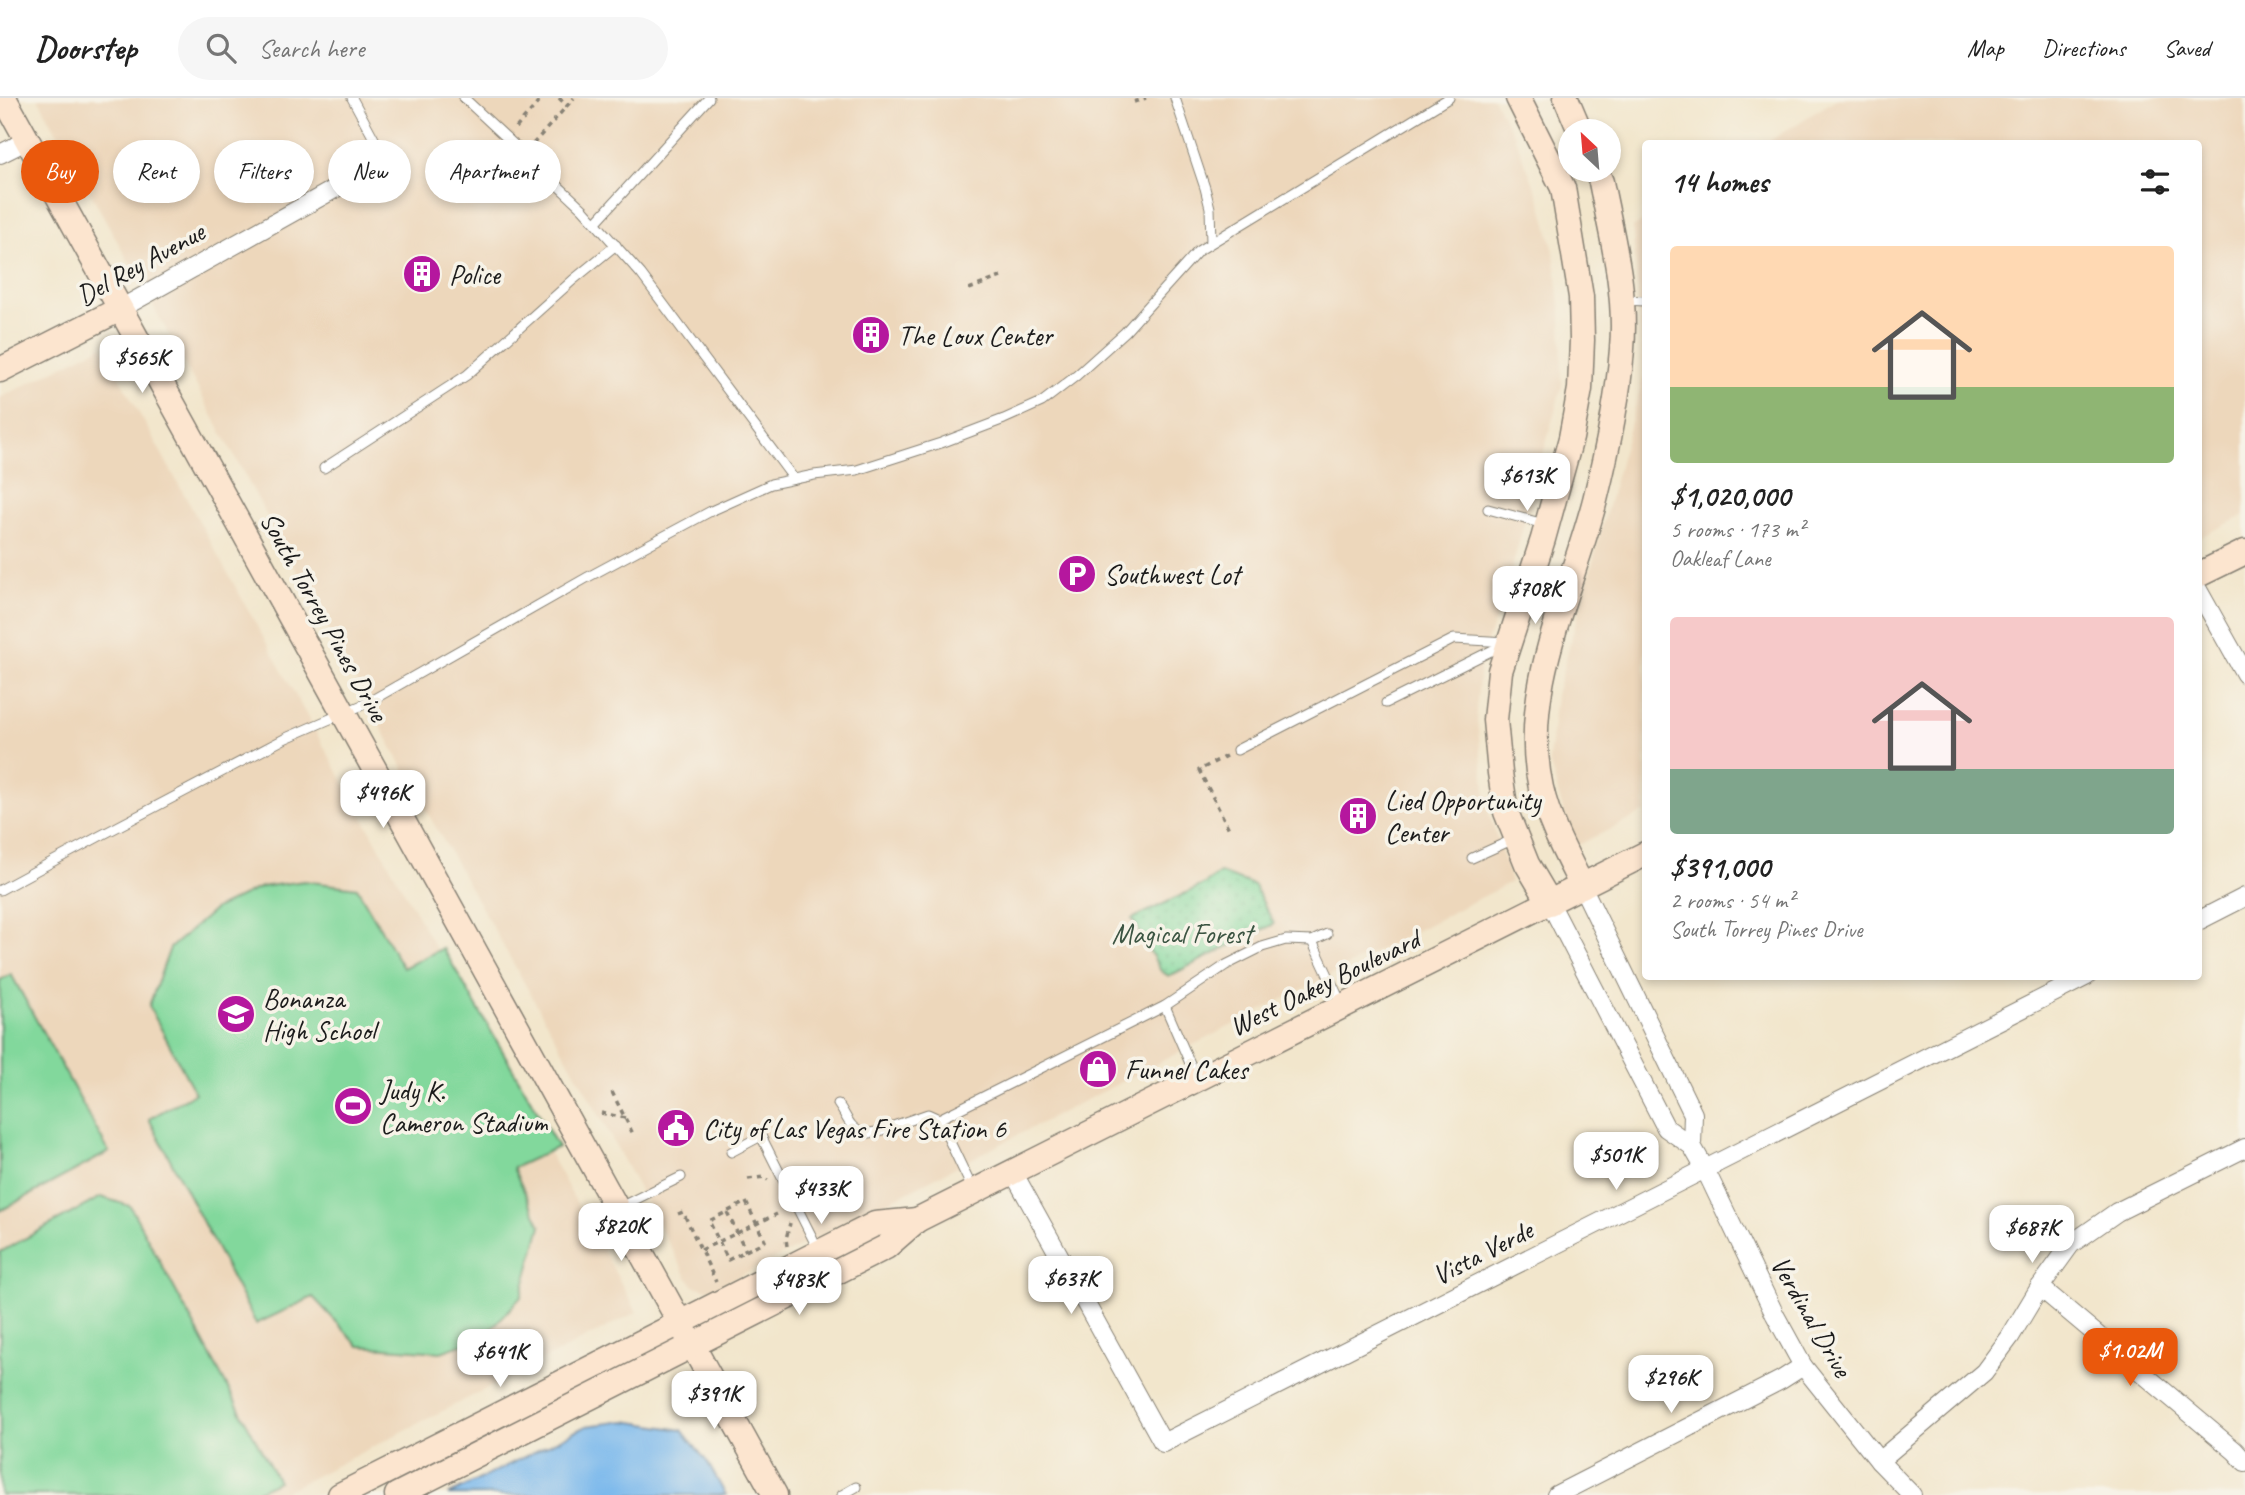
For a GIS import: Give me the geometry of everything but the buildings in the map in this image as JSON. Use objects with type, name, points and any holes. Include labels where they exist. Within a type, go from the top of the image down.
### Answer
[{"type":"main road","name":"South Torrey Pines Drive","points":[[4,98],[28,140]]},
{"type":"main road","points":[[1518,98],[1563,188],[1581,297],[1580,389],[1571,438],[1547,525],[1500,671],[1495,720],[1506,812],[1527,864],[1550,903]]},
{"type":"main road","points":[[1566,98],[1575,119]]},
{"type":"main road","points":[[1581,886],[1551,822],[1540,778],[1537,758],[1537,708],[1549,654],[1595,500],[1633,300],[1618,265],[1601,182]]},
{"type":"main road","name":"South Torrey Pines Drive","points":[[62,203],[775,1495]]},
{"type":"main road","points":[[1581,297],[1633,300]]},
{"type":"main road","name":"Del Rey Avenue","points":[[0,370],[120,309]]},
{"type":"main road","points":[[2202,573],[2245,552]]},
{"type":"main road","points":[[1509,642],[1549,654]]},
{"type":"main road","name":"West Oakey Boulevard","points":[[397,1495],[886,1247],[917,1220],[1642,856]]},
{"type":"main road","name":"West Oakey Boulevard","points":[[340,1495],[875,1224],[917,1220]]},
{"type":"main road","points":[[820,1252],[831,1275]]},
{"type":"street","points":[[0,154],[21,144]]},
{"type":"street","name":"Del Rey Avenue","points":[[120,309],[328,192]]},
{"type":"street","points":[[2202,597],[2245,674]]},
{"type":"street","name":"Verdinal Drive","points":[[1581,886],[1693,1114],[1692,1146]]},
{"type":"street","points":[[2202,918],[2245,897]]},
{"type":"street","name":"Verdinal Drive","points":[[1550,903],[1666,1128],[1692,1146],[1705,1169],[1775,1315],[1803,1366],[1878,1461],[1912,1495]]},
{"type":"street","name":"Vista Verde","points":[[1013,1172],[1163,1443],[2079,980]]},
{"type":"street","points":[[1878,1461],[1984,1372],[2071,1244],[2117,1212],[2245,1148]]},
{"type":"street","points":[[2040,1287],[2245,1462]]},
{"type":"street","points":[[1567,1493],[1803,1366]]},
{"type":"lane","points":[[352,98],[375,140]]},
{"type":"lane","points":[[464,98],[617,245],[794,479]]},
{"type":"lane","points":[[596,222],[709,98]]},
{"type":"lane","points":[[1175,98],[1205,188],[1210,208],[1211,242]]},
{"type":"lane","points":[[0,890],[263,750],[367,703],[711,510],[771,484],[857,470],[941,443],[1042,401],[1076,376],[1125,332],[1198,251],[1448,98]]},
{"type":"lane","points":[[324,468],[467,375],[573,280],[617,245]]},
{"type":"lane","points":[[1488,509],[1547,525]]},
{"type":"lane","points":[[1237,750],[1454,639],[1509,642]]},
{"type":"lane","points":[[1386,704],[1509,642]]},
{"type":"lane","points":[[1472,858],[1515,838]]},
{"type":"lane","points":[[939,1119],[1165,1006],[1226,965],[1262,947],[1286,940],[1312,941],[1326,934]]},
{"type":"lane","points":[[1312,941],[1343,1007]]},
{"type":"lane","points":[[1165,1006],[1196,1078]]},
{"type":"lane","points":[[838,1104],[847,1123],[863,1134],[928,1114],[939,1119],[973,1192]]},
{"type":"lane","points":[[731,1152],[761,1136],[820,1252]]},
{"type":"lane","points":[[617,1209],[681,1177]]},
{"type":"lane","points":[[842,1495],[856,1487]]},
{"type":"path","points":[[516,128],[542,98]]},
{"type":"path","points":[[559,98],[567,106]]},
{"type":"path","points":[[537,140],[574,98]]},
{"type":"path","points":[[1134,103],[1146,98]]},
{"type":"path","points":[[969,289],[1001,277]]},
{"type":"path","points":[[1229,829],[1199,770],[1237,750]]},
{"type":"path","points":[[612,1092],[634,1133]]},
{"type":"path","points":[[601,1113],[625,1118]]},
{"type":"path","points":[[748,1179],[764,1177],[774,1184]]},
{"type":"path","points":[[746,1202],[757,1223],[765,1241],[728,1260],[709,1221],[746,1202]]},
{"type":"path","points":[[678,1214],[683,1212],[717,1283]]},
{"type":"path","points":[[727,1212],[746,1251]]},
{"type":"path","points":[[701,1250],[777,1214]]},
{"type":"path","points":[[787,1247],[790,1221]]},
{"type":"shaded area","points":[[38,98],[1493,98],[1515,137],[1542,205],[1554,252],[1561,312],[1562,385],[1502,604],[1481,656],[1476,711],[1487,807],[1511,882],[831,1231],[711,1290],[694,1286],[426,810],[96,203],[99,203],[99,140],[61,140]]},
{"type":"shaded area","points":[[1838,98],[2245,98],[2245,515],[2202,536],[2202,140],[1771,140]]},
{"type":"shaded area","points":[[1642,222],[1642,348],[1633,228]]},
{"type":"shaded area","name":"Bonanza High School","points":[[102,346],[637,1312],[278,1495],[0,1495],[0,398]]},
{"type":"shaded area","points":[[1642,382],[1642,813],[1574,847],[1549,761],[1556,695]]},
{"type":"green space","name":"Magical Forest","points":[[1220,873],[1254,885],[1274,924],[1169,976],[1161,971],[1132,919],[1203,885]]},
{"type":"green space","name":"Judy K. Cameron Stadium","points":[[304,881],[357,888],[403,968],[443,948],[558,1147],[513,1168],[541,1226],[521,1297],[484,1337],[441,1352],[359,1346],[313,1297],[256,1324],[149,1119],[195,1093],[149,1006],[170,948],[215,909],[261,887]]},
{"type":"green space","points":[[11,974],[109,1152],[0,1211],[0,980]]},
{"type":"green space","points":[[101,1197],[130,1206],[278,1481],[250,1495],[0,1495],[0,1252]]},
{"type":"water","points":[[625,1421],[682,1430],[708,1463],[726,1495],[448,1495],[586,1426]]},
{"type":"place","name":"Police","points":[[422,274]]},
{"type":"place","name":"The Loux Center","points":[[871,335]]},
{"type":"place","name":"Southwest Lot","points":[[1077,574]]},
{"type":"place","name":"Lied Opportunity Center","points":[[1358,816]]},
{"type":"place","name":"Bonanza High School","points":[[236,1014]]},
{"type":"place","name":"Funnel Cakes","points":[[1098,1069]]},
{"type":"place","name":"Judy K. Cameron Stadium","points":[[353,1106]]},
{"type":"place","name":"City of Las Vegas Fire Station 6","points":[[676,1128]]}]
